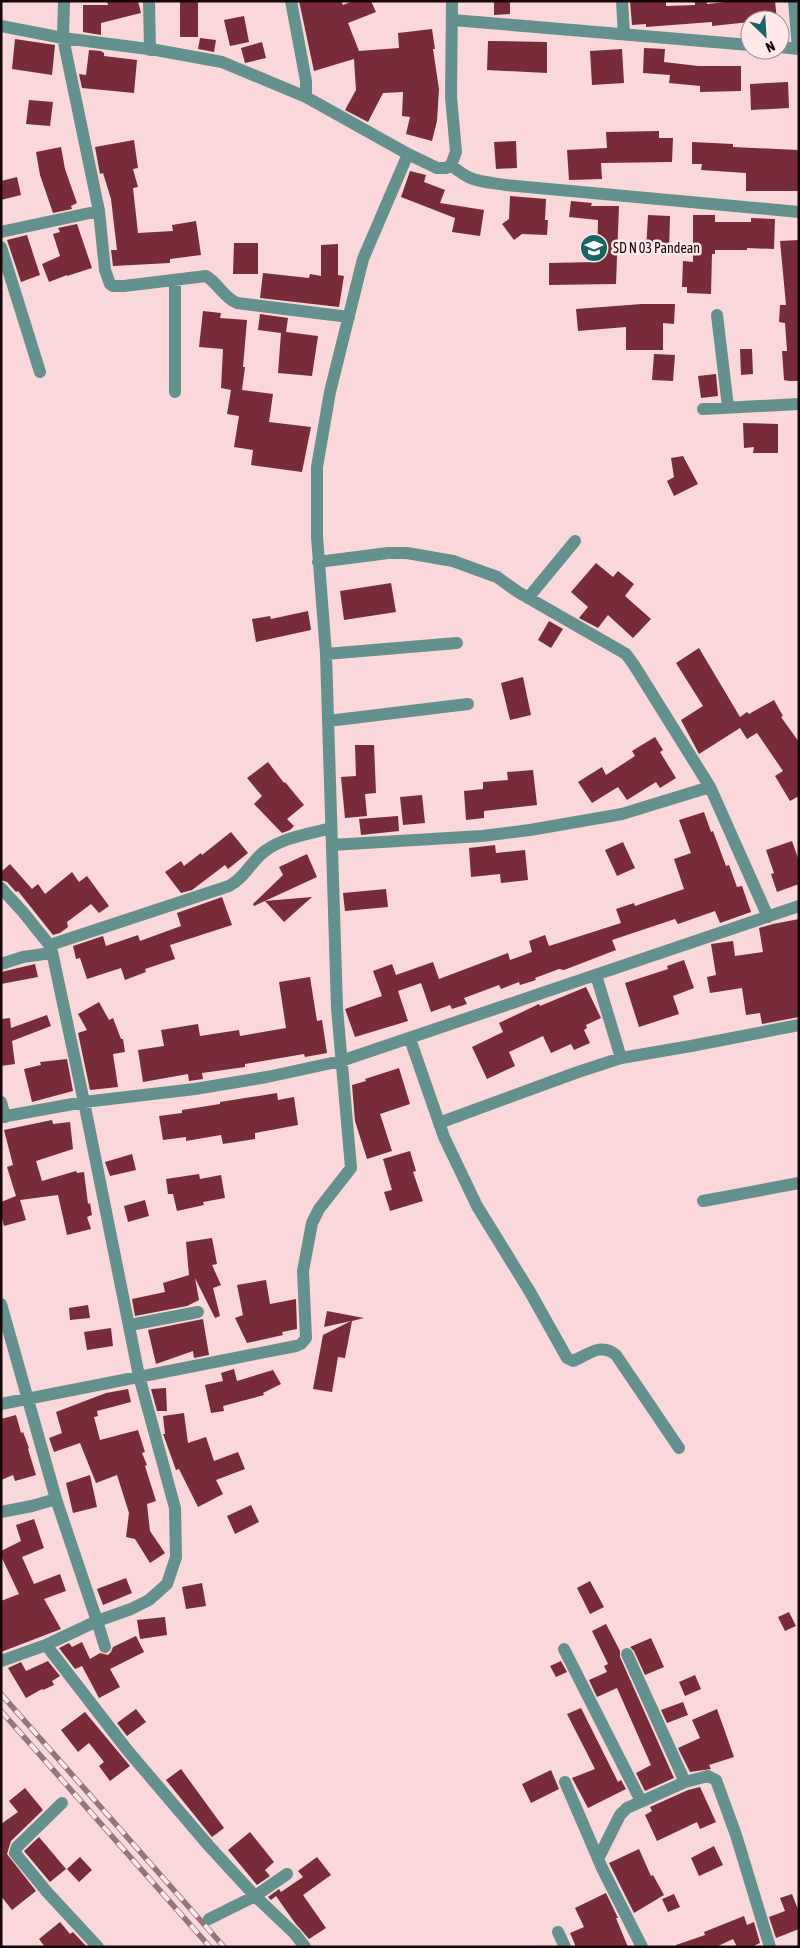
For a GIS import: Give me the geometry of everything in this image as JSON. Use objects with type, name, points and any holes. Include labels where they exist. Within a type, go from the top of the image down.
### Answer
[{"type":"street","points":[[64,1],[63,38],[99,211],[106,275],[110,284],[113,286],[124,286],[206,276],[227,297],[237,303],[349,317]]},
{"type":"street","points":[[149,1],[150,50]]},
{"type":"street","points":[[291,1],[306,81],[306,97]]},
{"type":"street","points":[[1,26],[63,38],[222,62],[306,97],[408,154],[437,168],[446,168],[451,165],[456,152],[451,97],[452,1]]},
{"type":"street","points":[[622,1],[624,34]]},
{"type":"street","points":[[794,1],[798,48]]},
{"type":"street","points":[[452,20],[740,44]]},
{"type":"street","points":[[1,1404],[296,1346],[304,1341],[306,1335],[303,1271],[312,1223],[319,1208],[351,1168],[341,1061],[326,654],[318,562],[317,467],[330,392],[363,260],[408,154]]},
{"type":"street","points":[[451,165],[472,180],[506,185],[799,212]]},
{"type":"street","points":[[1,232],[99,211]]},
{"type":"street","points":[[1,247],[40,372]]},
{"type":"street","points":[[175,281],[175,392]]},
{"type":"street","points":[[717,315],[728,407]]},
{"type":"street","points":[[703,409],[799,404]]},
{"type":"street","points":[[528,598],[575,541]]},
{"type":"street","points":[[318,562],[388,553],[406,553],[453,561],[488,573],[626,654],[710,787],[768,917]]},
{"type":"street","points":[[326,654],[457,643]]},
{"type":"street","points":[[328,721],[468,704]]},
{"type":"street","points":[[332,845],[482,836],[530,830],[622,814],[710,787]]},
{"type":"street","points":[[1,964],[51,950],[56,943],[229,886],[243,876],[264,852],[277,844],[331,828]]},
{"type":"street","points":[[1,888],[51,950],[84,1102],[139,1376],[175,1508],[176,1557],[167,1584],[149,1600],[131,1609],[97,1621],[46,1645],[1,1661]]},
{"type":"street","points":[[1,1102],[3,1117],[84,1102],[195,1089],[267,1077],[341,1061],[799,906]]},
{"type":"street","points":[[596,975],[621,1058]]},
{"type":"street","points":[[439,1123],[621,1058],[799,1025]]},
{"type":"street","points":[[410,1039],[444,1137],[477,1206],[530,1292],[567,1358],[573,1361],[601,1349],[610,1350],[616,1355],[679,1448]]},
{"type":"street","points":[[703,1201],[799,1182]]},
{"type":"street","points":[[1,1304],[56,1499],[106,1647]]},
{"type":"street","points":[[130,1325],[198,1312]]},
{"type":"street","points":[[1,1512],[56,1499]]},
{"type":"street","points":[[46,1645],[134,1758],[209,1846],[255,1896],[295,1934],[305,1947]]},
{"type":"street","points":[[564,1649],[642,1800]]},
{"type":"street","points":[[627,1654],[685,1782]]},
{"type":"street","points":[[598,1859],[620,1815],[627,1808],[685,1782],[708,1776],[716,1780],[736,1835],[770,1947]]},
{"type":"street","points":[[565,1782],[598,1859],[642,1947]]},
{"type":"street","points":[[62,1803],[17,1847],[15,1853],[47,1892],[98,1947]]},
{"type":"street","points":[[209,1919],[255,1896],[287,1874]]},
{"type":"street","points":[[558,1932],[565,1947]]},
{"type":"building","points":[[107,1],[138,1],[141,13],[101,23],[101,35],[83,32],[83,5],[108,5]]},
{"type":"building","points":[[180,1],[198,1],[198,37],[180,37]]},
{"type":"building","points":[[299,1],[341,1],[343,5],[353,1],[371,1],[376,12],[348,23],[359,51],[399,48],[398,33],[432,29],[439,89],[437,121],[432,141],[406,134],[410,117],[402,116],[403,92],[383,93],[368,122],[345,110],[356,90],[354,59],[314,71]]},
{"type":"building","points":[[494,1],[510,1],[510,14],[494,15]]},
{"type":"building","points":[[630,1],[666,1],[666,6],[695,5],[695,1],[707,1],[707,4],[735,1],[775,1],[776,10],[740,10],[740,23],[712,26],[712,22],[646,27],[646,24],[632,25]]},
{"type":"building","points":[[244,16],[249,42],[230,46],[224,20]]},
{"type":"building","points":[[200,38],[216,40],[214,52],[198,49]]},
{"type":"building","points":[[15,39],[55,45],[52,75],[12,69]]},
{"type":"building","points":[[488,41],[547,42],[547,73],[487,70]]},
{"type":"building","points":[[262,42],[266,58],[245,63],[241,48]]},
{"type":"building","points":[[644,48],[665,49],[664,62],[698,66],[741,66],[741,91],[700,92],[700,86],[669,83],[670,75],[643,73]]},
{"type":"building","points":[[622,49],[624,83],[592,85],[590,51]]},
{"type":"building","points":[[89,50],[101,51],[104,53],[104,56],[137,60],[134,93],[82,88],[79,74],[86,75]]},
{"type":"building","points":[[788,82],[789,108],[751,110],[750,84]]},
{"type":"building","points":[[29,100],[53,102],[50,126],[26,124]]},
{"type":"building","points":[[659,131],[659,138],[673,138],[672,162],[601,163],[602,179],[569,180],[567,150],[607,148],[606,132]]},
{"type":"building","points":[[134,140],[138,168],[133,169],[138,187],[133,188],[138,233],[173,231],[172,225],[196,221],[201,255],[170,259],[170,263],[113,266],[111,250],[117,250],[111,199],[103,173],[100,174],[95,147]]},
{"type":"building","points":[[516,141],[517,168],[496,169],[494,142]]},
{"type":"building","points":[[692,142],[733,144],[733,147],[798,150],[798,191],[746,191],[746,173],[701,170],[702,164],[692,164]]},
{"type":"building","points":[[61,147],[65,169],[77,203],[71,206],[72,209],[53,213],[40,175],[36,152]]},
{"type":"building","points":[[410,171],[426,175],[424,182],[445,190],[440,203],[484,210],[480,236],[452,232],[455,218],[401,197]]},
{"type":"building","points":[[17,177],[21,195],[1,200],[1,181]]},
{"type":"building","points":[[510,196],[546,199],[545,220],[548,220],[547,235],[522,234],[514,240],[502,224],[509,219]]},
{"type":"building","points":[[571,201],[592,203],[591,206],[619,206],[616,284],[549,285],[549,263],[597,262],[598,220],[569,217]]},
{"type":"building","points":[[648,215],[670,216],[669,251],[646,250]]},
{"type":"building","points":[[693,215],[715,215],[715,222],[751,222],[751,218],[775,219],[774,249],[715,250],[715,254],[712,254],[711,294],[687,293],[687,287],[682,287],[683,261],[693,262]]},
{"type":"building","points":[[77,224],[92,268],[49,282],[42,264],[60,256],[53,234],[60,232],[58,228]]},
{"type":"building","points":[[27,235],[40,275],[21,282],[7,240]]},
{"type":"building","points":[[799,240],[799,381],[789,381],[784,380],[782,351],[787,351],[785,323],[779,322],[780,305],[786,305],[780,241]]},
{"type":"building","points":[[234,243],[258,243],[258,274],[233,274]]},
{"type":"building","points":[[338,244],[338,275],[344,276],[339,307],[260,298],[263,273],[309,278],[310,274],[321,276],[321,245]]},
{"type":"building","points":[[642,304],[675,304],[674,324],[663,323],[663,350],[626,350],[626,327],[578,331],[576,309]]},
{"type":"building","points":[[203,311],[221,313],[220,318],[247,320],[242,390],[273,394],[269,422],[311,427],[302,472],[251,465],[253,450],[234,447],[239,416],[227,414],[231,390],[221,388],[223,349],[199,347]]},
{"type":"building","points":[[260,314],[288,318],[286,332],[318,336],[312,376],[278,373],[281,333],[258,330]]},
{"type":"building","points":[[740,349],[752,349],[753,374],[741,375]]},
{"type":"building","points":[[654,354],[675,355],[673,381],[652,380]]},
{"type":"building","points":[[716,374],[718,396],[701,398],[698,376]]},
{"type":"building","points":[[743,423],[778,424],[778,453],[753,453],[754,447],[744,448]]},
{"type":"building","points":[[683,456],[698,484],[674,496],[667,481],[674,477],[671,458]]},
{"type":"building","points":[[596,563],[613,577],[618,571],[634,584],[625,596],[651,619],[633,638],[608,615],[598,628],[579,618],[588,607],[571,592]]},
{"type":"building","points":[[391,583],[396,612],[344,620],[340,591]]},
{"type":"building","points":[[308,611],[311,630],[256,642],[252,619],[270,616],[271,619]]},
{"type":"building","points":[[549,621],[563,629],[551,648],[538,640]]},
{"type":"building","points":[[699,648],[740,717],[774,700],[783,716],[781,717],[799,742],[799,796],[790,801],[775,776],[783,771],[757,733],[747,739],[740,728],[699,754],[681,720],[703,706],[676,663]]},
{"type":"building","points":[[523,677],[531,715],[510,720],[501,683]]},
{"type":"building","points":[[655,737],[663,750],[660,752],[676,778],[660,788],[656,782],[627,800],[618,787],[592,803],[578,782],[602,767],[606,775],[635,756],[632,751]]},
{"type":"building","points":[[355,745],[374,745],[376,793],[365,794],[367,816],[345,818],[341,777],[356,776]]},
{"type":"building","points":[[268,762],[304,805],[287,819],[294,826],[282,833],[254,804],[262,796],[247,778]]},
{"type":"building","points":[[533,770],[537,805],[484,811],[484,818],[466,820],[464,791],[483,789],[483,782],[508,780],[507,772]]},
{"type":"building","points":[[422,795],[425,823],[403,825],[400,797]]},
{"type":"building","points":[[704,812],[726,866],[729,865],[737,887],[742,886],[751,912],[720,923],[715,911],[678,924],[675,919],[612,940],[616,950],[564,970],[559,969],[520,985],[519,982],[501,989],[499,985],[464,998],[467,1004],[452,1009],[450,1005],[431,1012],[421,983],[398,991],[408,1021],[355,1037],[345,1009],[382,996],[373,971],[392,964],[396,975],[433,962],[439,979],[508,953],[510,960],[532,952],[529,941],[545,935],[549,946],[621,923],[616,909],[634,903],[635,906],[684,889],[674,859],[691,853],[679,820]]},
{"type":"building","points":[[398,816],[399,831],[361,835],[359,819]]},
{"type":"building","points":[[231,832],[248,853],[228,869],[225,865],[192,890],[181,893],[165,872],[181,861],[184,866],[201,853],[202,855]]},
{"type":"building","points":[[792,841],[799,861],[799,884],[777,892],[771,874],[774,873],[766,850]]},
{"type":"building","points":[[623,842],[635,868],[617,876],[605,850]]},
{"type":"building","points":[[495,845],[496,853],[525,850],[528,880],[501,883],[500,874],[471,877],[469,848]]},
{"type":"building","points":[[307,854],[317,877],[254,906],[253,904],[283,875],[279,867]]},
{"type":"building","points":[[10,864],[32,889],[38,884],[45,894],[72,872],[79,882],[87,876],[109,906],[99,913],[91,904],[67,922],[68,927],[60,933],[53,935],[18,891],[16,892],[7,882],[1,880],[1,872]]},
{"type":"building","points":[[386,889],[388,907],[345,911],[343,893]]},
{"type":"building","points":[[222,897],[232,925],[170,945],[175,959],[145,969],[146,972],[125,980],[121,968],[87,979],[80,958],[76,959],[73,946],[103,936],[106,946],[138,935],[140,941],[181,926],[177,913]]},
{"type":"building","points":[[312,897],[284,922],[265,901]]},
{"type":"building","points":[[799,919],[799,1017],[762,1024],[760,1013],[746,1015],[742,988],[710,993],[707,977],[716,975],[711,944],[733,941],[735,956],[763,952],[759,928]]},
{"type":"building","points":[[684,960],[694,988],[673,996],[679,1014],[639,1027],[625,983],[668,969],[667,966]]},
{"type":"building","points":[[35,964],[38,977],[1,984],[1,972]]},
{"type":"building","points":[[310,977],[317,1021],[322,1020],[327,1053],[305,1057],[304,1054],[245,1064],[245,1067],[202,1073],[203,1079],[189,1081],[188,1074],[143,1082],[138,1050],[164,1046],[161,1030],[198,1024],[200,1036],[239,1030],[240,1036],[286,1028],[279,982]]},
{"type":"building","points":[[586,987],[601,1018],[586,1025],[587,1028],[584,1030],[590,1043],[574,1050],[571,1044],[551,1053],[543,1036],[509,1052],[515,1066],[487,1079],[472,1047],[503,1032],[499,1023],[539,1004],[540,1006]]},
{"type":"building","points":[[99,1002],[109,1020],[113,1018],[121,1039],[123,1039],[125,1052],[113,1054],[118,1087],[90,1090],[78,1033],[87,1030],[78,1014]]},
{"type":"building","points":[[47,1015],[51,1026],[12,1041],[15,1064],[1,1066],[1,1019],[10,1018],[11,1028]]},
{"type":"building","points":[[67,1059],[73,1091],[32,1102],[24,1069],[41,1065],[40,1062]]},
{"type":"building","points":[[399,1068],[410,1104],[380,1114],[392,1151],[367,1159],[355,1121],[352,1085]]},
{"type":"building","points":[[277,1093],[278,1100],[294,1097],[298,1125],[255,1133],[255,1139],[223,1144],[221,1135],[186,1141],[186,1137],[163,1140],[159,1116],[182,1113],[182,1110],[220,1104],[220,1102]]},
{"type":"building","points":[[52,1120],[53,1124],[70,1122],[73,1149],[36,1161],[42,1181],[76,1171],[77,1173],[84,1172],[88,1204],[90,1203],[92,1215],[87,1217],[91,1229],[67,1235],[58,1195],[20,1200],[26,1220],[4,1226],[1,1202],[16,1196],[7,1167],[13,1165],[4,1130]]},
{"type":"building","points":[[410,1151],[416,1171],[413,1172],[423,1201],[390,1211],[384,1192],[392,1190],[383,1159]]},
{"type":"building","points":[[132,1154],[136,1170],[110,1176],[105,1162]]},
{"type":"building","points":[[199,1174],[200,1179],[221,1175],[225,1198],[203,1202],[204,1205],[177,1211],[173,1194],[168,1194],[166,1179]]},
{"type":"building","points":[[145,1200],[149,1216],[128,1222],[124,1206]]},
{"type":"building","points":[[212,1238],[217,1264],[212,1265],[221,1285],[213,1288],[220,1316],[215,1318],[195,1278],[199,1300],[187,1306],[135,1316],[132,1299],[165,1292],[163,1283],[189,1275],[186,1242]]},
{"type":"building","points":[[266,1280],[270,1304],[296,1299],[297,1329],[282,1332],[283,1335],[247,1343],[235,1318],[243,1315],[237,1285]]},
{"type":"building","points":[[88,1305],[90,1318],[70,1320],[69,1308]]},
{"type":"building","points":[[327,1311],[364,1318],[352,1321],[345,1358],[338,1357],[332,1392],[313,1389],[323,1335],[351,1321],[324,1327]]},
{"type":"building","points":[[203,1319],[209,1355],[194,1358],[193,1351],[156,1364],[148,1330]]},
{"type":"building","points":[[111,1328],[113,1346],[87,1350],[84,1332]]},
{"type":"building","points":[[234,1369],[237,1381],[273,1370],[281,1384],[263,1393],[264,1395],[223,1406],[224,1411],[211,1413],[205,1385],[223,1381],[221,1373]]},
{"type":"building","points":[[166,1388],[167,1411],[157,1411],[151,1389]]},
{"type":"building","points":[[128,1389],[131,1402],[97,1411],[98,1416],[94,1417],[100,1440],[138,1430],[145,1452],[142,1453],[147,1465],[145,1466],[156,1501],[147,1504],[150,1531],[165,1553],[150,1563],[135,1539],[126,1537],[129,1513],[117,1475],[96,1483],[80,1443],[54,1452],[49,1438],[62,1433],[56,1412],[106,1393]]},
{"type":"building","points":[[184,1413],[188,1443],[206,1437],[214,1461],[238,1452],[245,1469],[216,1480],[223,1494],[198,1507],[179,1469],[176,1470],[163,1434],[165,1434],[163,1416]]},
{"type":"building","points":[[16,1415],[21,1433],[23,1432],[29,1448],[36,1475],[15,1481],[13,1475],[1,1480],[1,1419]]},
{"type":"building","points":[[90,1475],[97,1507],[73,1513],[66,1483]]},
{"type":"building","points":[[251,1505],[259,1522],[235,1534],[227,1516]]},
{"type":"building","points":[[34,1519],[44,1548],[22,1557],[34,1584],[60,1574],[66,1591],[44,1599],[61,1629],[1,1652],[1,1601],[19,1594],[1,1556],[1,1551],[21,1541],[16,1525]]},
{"type":"building","points":[[126,1578],[132,1593],[103,1605],[97,1589]]},
{"type":"building","points":[[590,1581],[604,1607],[590,1614],[577,1588]]},
{"type":"building","points":[[202,1583],[206,1606],[186,1609],[182,1587]]},
{"type":"building","points":[[789,1612],[796,1626],[785,1631],[778,1617]]},
{"type":"building","points":[[165,1617],[167,1635],[140,1639],[137,1620]]},
{"type":"building","points":[[606,1624],[620,1651],[620,1657],[674,1778],[645,1791],[636,1773],[651,1765],[617,1688],[597,1697],[589,1680],[607,1672],[604,1666],[608,1664],[592,1631]]},
{"type":"building","points":[[136,1636],[144,1652],[110,1669],[120,1687],[99,1698],[82,1666],[75,1669],[59,1648],[69,1643],[72,1647],[82,1642],[90,1659],[100,1653],[108,1655],[113,1647]]},
{"type":"building","points":[[651,1638],[664,1667],[645,1675],[634,1651],[630,1647]]},
{"type":"building","points":[[48,1661],[60,1676],[52,1681],[54,1685],[26,1698],[8,1668],[21,1662],[26,1671]]},
{"type":"building","points":[[561,1661],[567,1672],[556,1677],[550,1666]]},
{"type":"building","points":[[695,1675],[701,1689],[685,1696],[679,1682]]},
{"type":"building","points":[[683,1702],[688,1715],[667,1723],[661,1710]]},
{"type":"building","points":[[581,1708],[618,1782],[621,1780],[626,1789],[588,1808],[572,1778],[595,1769],[567,1714]]},
{"type":"building","points":[[136,1709],[146,1722],[127,1736],[117,1723]]},
{"type":"building","points":[[717,1709],[734,1757],[709,1765],[711,1769],[690,1772],[678,1748],[700,1738],[692,1720]]},
{"type":"building","points":[[85,1712],[130,1766],[110,1781],[99,1766],[104,1762],[89,1743],[78,1752],[61,1730]]},
{"type":"building","points":[[181,1769],[224,1828],[212,1837],[166,1780]]},
{"type":"building","points":[[551,1770],[559,1789],[531,1803],[522,1784]]},
{"type":"building","points":[[700,1787],[716,1822],[700,1829],[697,1822],[657,1841],[645,1815],[652,1811],[650,1807],[688,1790]]},
{"type":"building","points":[[25,1788],[43,1810],[11,1841],[7,1854],[36,1891],[12,1910],[1,1896],[1,1824],[18,1812],[9,1801]]},
{"type":"building","points":[[250,1832],[274,1862],[265,1870],[270,1876],[257,1885],[228,1850]]},
{"type":"building","points":[[39,1837],[66,1869],[50,1882],[24,1851]]},
{"type":"building","points":[[714,1846],[723,1865],[699,1876],[691,1858]]},
{"type":"building","points":[[639,1849],[651,1876],[653,1875],[664,1895],[634,1913],[609,1863]]},
{"type":"building","points":[[80,1857],[92,1870],[79,1882],[67,1869]]},
{"type":"building","points":[[317,1857],[331,1875],[303,1895],[326,1928],[309,1939],[276,1896],[271,1900],[268,1897],[279,1889],[281,1892],[303,1877],[298,1871]]},
{"type":"building","points":[[606,1893],[618,1918],[616,1918],[628,1947],[576,1947],[570,1933],[584,1927],[575,1908]]},
{"type":"building","points":[[674,1894],[680,1907],[668,1912],[662,1899]]},
{"type":"building","points":[[792,1894],[799,1912],[799,1929],[776,1938],[769,1917],[785,1911],[780,1898]]},
{"type":"building","points":[[744,1916],[747,1925],[754,1922],[760,1943],[751,1947],[737,1947],[733,1939],[716,1947],[676,1947],[676,1945],[705,1935],[704,1932]]},
{"type":"building","points":[[60,1922],[70,1934],[73,1932],[87,1947],[45,1947],[39,1939]]},
{"type":"railway","points":[[1,1694],[224,1947]]},
{"type":"railway","points":[[1,1711],[210,1947]]},
{"type":"place","name":"SD N 03 Pandean","points":[[594,248]]}]
